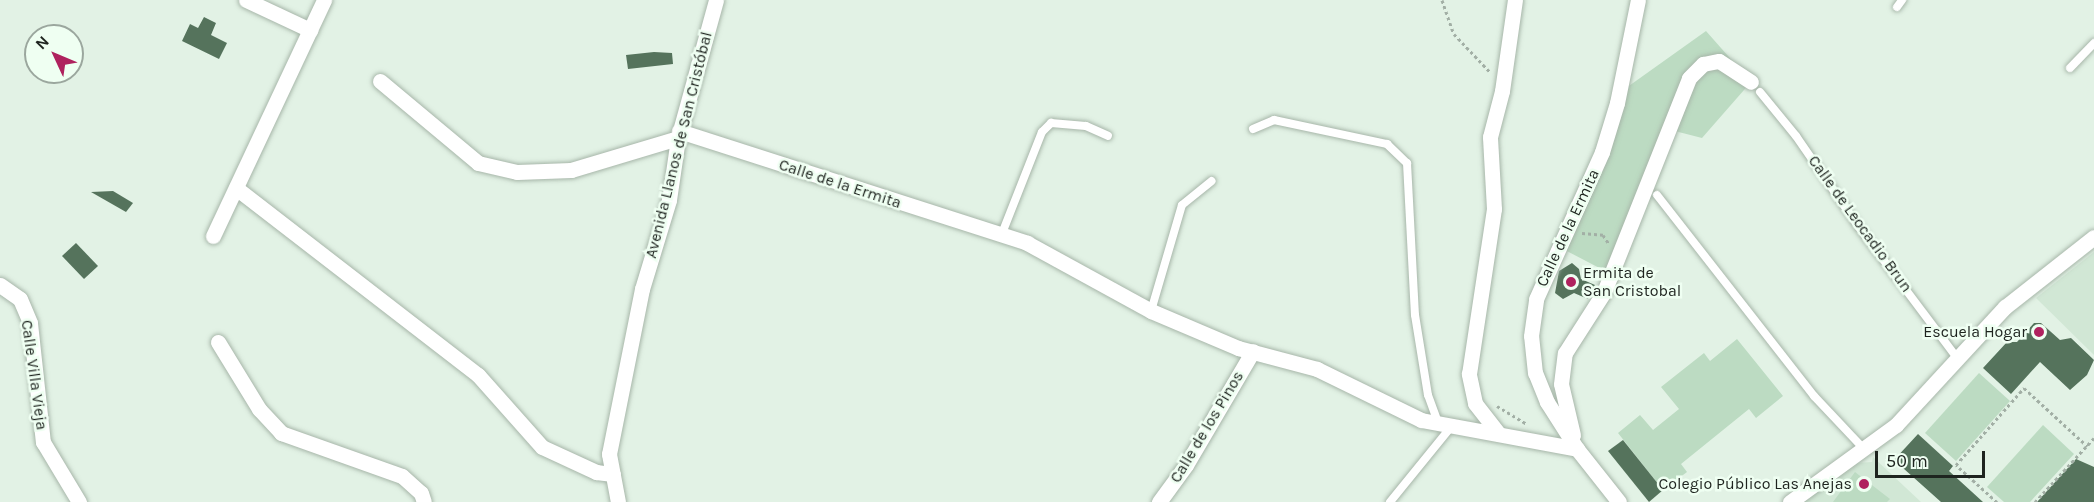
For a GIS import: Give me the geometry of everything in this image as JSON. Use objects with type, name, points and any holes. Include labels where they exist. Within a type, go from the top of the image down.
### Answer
[{"type":"street","points":[[246,0],[310,30]]},
{"type":"street","points":[[213,236],[324,0]]},
{"type":"street","name":"Avenida Llanos de San Cristóbal","points":[[618,502],[609,454],[642,288],[669,200],[679,134],[716,0]]},
{"type":"street","points":[[1499,434],[1475,403],[1469,375],[1494,209],[1490,137],[1502,92],[1515,0]]},
{"type":"street","name":"Calle de la Ermita","points":[[1619,502],[1576,449],[1539,386],[1531,343],[1536,299],[1592,180],[1611,123],[1638,0]]},
{"type":"street","name":"Calle de la Ermita","points":[[1576,449],[1561,384],[1562,364],[1570,342],[1604,292],[1674,110],[1696,68],[1719,61],[1756,87]]},
{"type":"street","points":[[380,81],[478,163],[517,172],[571,170],[679,134]]},
{"type":"street","name":"Calle de la Ermita","points":[[679,134],[1027,243],[1151,310],[1253,351],[1317,369],[1397,411],[1445,426],[1576,449]]},
{"type":"street","points":[[236,188],[478,375],[543,447],[596,471],[613,474]]},
{"type":"street","points":[[1790,502],[1896,424],[2004,307],[2094,237]]},
{"type":"street","name":"Calle Villa Vieja","points":[[0,285],[20,299],[30,323],[43,442],[79,502]]},
{"type":"street","points":[[218,342],[259,409],[281,433],[402,476],[421,493],[424,502]]},
{"type":"street","name":"Calle de los Pinos","points":[[1159,502],[1186,465],[1253,351]]},
{"type":"lane","points":[[2070,68],[2094,43]]},
{"type":"lane","name":"Calle de Leocadio Brun","points":[[1756,87],[1796,136],[1858,226],[1958,358]]},
{"type":"lane","points":[[1254,129],[1274,120],[1387,144],[1407,163],[1415,315],[1428,395],[1445,426],[1390,502]]},
{"type":"lane","points":[[1001,236],[1042,132],[1051,123],[1086,126],[1108,136]]},
{"type":"lane","points":[[1151,310],[1182,206],[1212,181]]},
{"type":"lane","points":[[1656,195],[1814,396],[1864,449]]},
{"type":"path","points":[[1442,0],[1454,34],[1486,64],[1502,92]]},
{"type":"path","points":[[1561,248],[1586,230],[1603,235],[1618,256]]},
{"type":"path","points":[[1997,502],[1956,465],[2024,388],[2086,446]]},
{"type":"path","points":[[1495,404],[1528,425]]},
{"type":"path","points":[[2035,502],[2094,438]]},
{"type":"shaded area","points":[[1706,31],[1751,82],[1702,138],[1667,129],[1611,274],[1561,248],[1619,93]]},
{"type":"shaded area","points":[[2094,252],[2094,355],[2036,298]]},
{"type":"shaded area","points":[[1737,339],[1783,396],[1756,418],[1749,409],[1681,464],[1687,472],[1663,490],[1618,433],[1640,415],[1653,430],[1679,409],[1661,387],[1704,353],[1710,361]]},
{"type":"shaded area","points":[[1979,373],[2010,401],[1956,461],[1925,433]]},
{"type":"shaded area","points":[[2043,425],[2074,454],[2030,502],[2004,502],[1987,487]]},
{"type":"shaded area","name":"Colegio Público Las Anejas","points":[[1873,457],[1921,502],[1801,502],[1855,463],[1872,462]]},
{"type":"shaded area","points":[[1855,472],[1890,499],[1887,502],[1833,502]]},
{"type":"building","points":[[204,17],[216,23],[211,35],[227,43],[219,59],[182,41],[190,24],[198,28]]},
{"type":"building","points":[[672,53],[673,64],[628,69],[626,55]]},
{"type":"building","points":[[113,191],[133,203],[126,212],[91,192]]},
{"type":"building","points":[[76,243],[98,266],[84,279],[62,256]]},
{"type":"building","name":"Ermita de San Cristobal","points":[[1572,263],[1579,269],[1581,279],[1595,285],[1588,299],[1574,293],[1563,299],[1555,293],[1559,271]]},
{"type":"building","points":[[2034,323],[2041,323],[2060,340],[2071,338],[2094,360],[2087,375],[2070,390],[2040,362],[2011,394],[1983,368],[2007,342],[2017,342]]},
{"type":"building","points":[[1918,434],[1953,466],[1949,471],[1983,502],[1941,502],[1894,460]]},
{"type":"building","points":[[1623,440],[1663,490],[1649,502],[1608,451]]},
{"type":"building","points":[[2076,459],[2094,467],[2094,502],[2037,502]]},
{"type":"place","name":"Ermita de San Cristobal","points":[[1571,282]]},
{"type":"place","name":"Escuela Hogar","points":[[2039,332]]},
{"type":"place","name":"Colegio Público Las Anejas","points":[[1864,484]]}]
